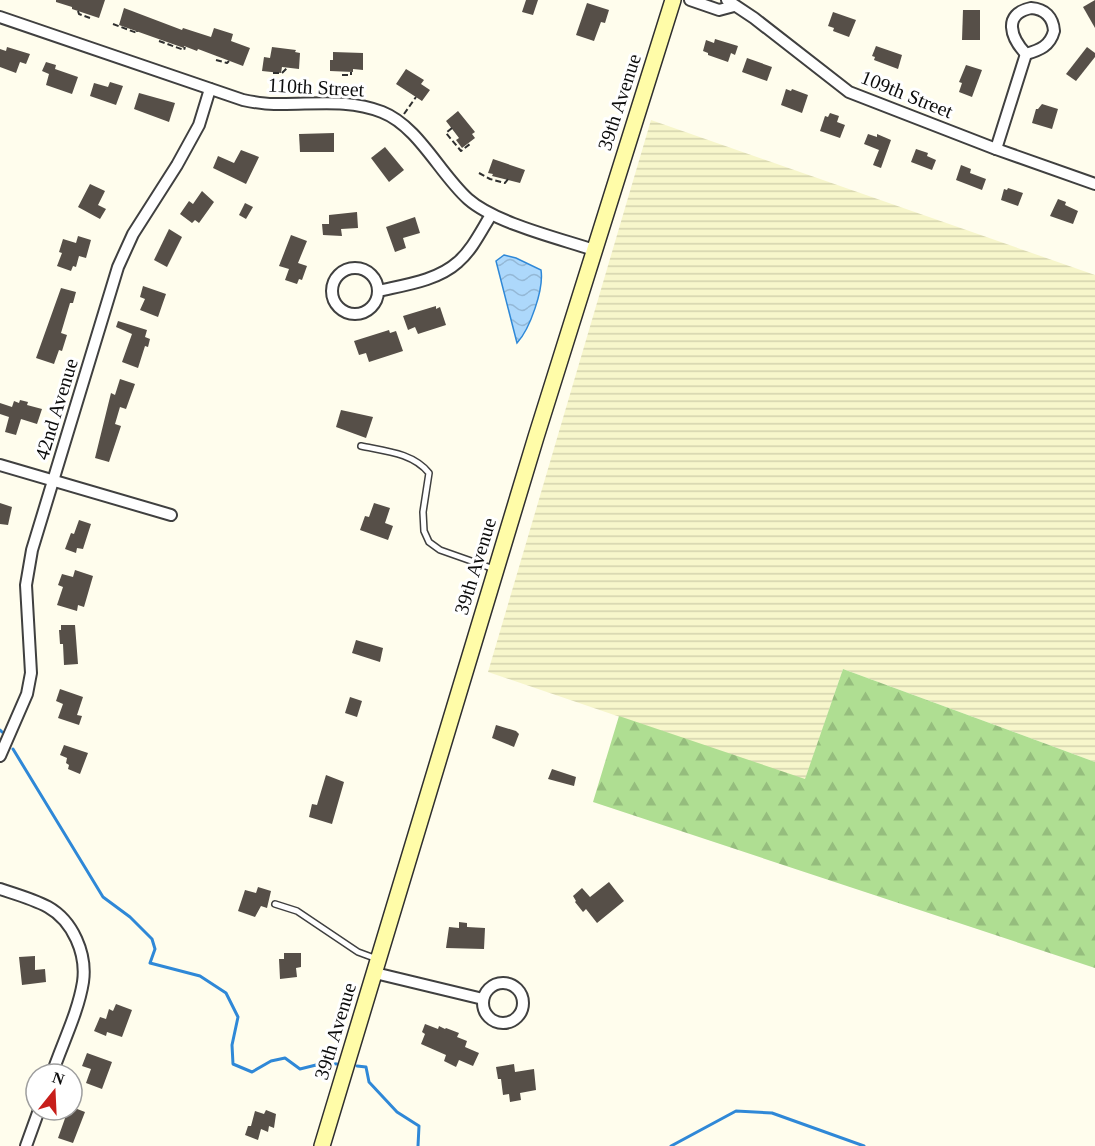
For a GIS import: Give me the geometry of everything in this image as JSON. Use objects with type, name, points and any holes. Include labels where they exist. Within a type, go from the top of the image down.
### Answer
[{"type":"main road","name":"39th Avenue","points":[[322,1146],[594,250],[673,0]]},
{"type":"street","name":"109th Street","points":[[690,0],[719,10],[731,3],[754,18],[849,92],[996,149],[1095,184]]},
{"type":"street","points":[[1025,9],[1038,9],[1050,17],[1054,31],[1048,44],[1042,49],[1026,54],[1013,38],[1012,24],[1019,13],[1025,9]]},
{"type":"street","name":"110th Street","points":[[0,17],[243,100],[273,104],[331,102],[361,105],[385,113],[416,138],[469,200],[491,215],[594,250]]},
{"type":"street","points":[[996,149],[1026,54]]},
{"type":"street","name":"42nd Avenue","points":[[0,756],[27,693],[31,673],[26,585],[32,550],[118,267],[133,234],[177,165],[199,125],[210,88]]},
{"type":"street","points":[[378,291],[410,284],[448,270],[460,260],[491,215]]},
{"type":"street","points":[[353,268],[368,272],[373,277],[378,291],[373,305],[361,313],[353,314],[340,308],[332,295],[332,288],[339,274],[353,268]]},
{"type":"street","points":[[0,465],[171,515]]},
{"type":"street","points":[[0,889],[48,907],[63,918],[76,936],[82,956],[83,981],[56,1062]]},
{"type":"street","points":[[377,966],[483,999]]},
{"type":"street","points":[[27,1146],[35,1122]]},
{"type":"lane","points":[[361,446],[410,458],[423,466],[429,473],[423,513],[424,531],[429,542],[440,550],[496,570]]},
{"type":"lane","points":[[275,904],[297,911],[377,966]]},
{"type":"path","points":[[78,11],[79,14],[90,18]]},
{"type":"path","points":[[113,24],[137,33],[137,31]]},
{"type":"path","points":[[159,41],[184,50],[185,47]]},
{"type":"path","points":[[216,60],[227,63],[230,61]]},
{"type":"path","points":[[273,73],[282,73],[287,68]]},
{"type":"path","points":[[342,75],[351,75],[351,72]]},
{"type":"path","points":[[399,122],[416,97]]},
{"type":"path","points":[[452,128],[446,133],[461,151],[470,144]]},
{"type":"path","points":[[479,173],[505,183],[508,179]]},
{"type":"green space","points":[[651,120],[1095,275],[1095,762],[843,669],[805,780],[488,672]]},
{"type":"green space","points":[[843,669],[1095,762],[1095,968],[593,802],[619,716],[805,779]]},
{"type":"water","points":[[504,255],[541,270],[535,308],[527,328],[517,343],[496,261]]},
{"type":"building","points":[[56,0],[105,0],[99,18],[72,9]]},
{"type":"building","points":[[526,0],[538,0],[533,15],[522,12]]},
{"type":"building","points":[[1095,0],[1095,28],[1083,7]]},
{"type":"building","points":[[587,3],[609,10],[605,23],[601,22],[594,41],[576,35]]},
{"type":"building","points":[[124,8],[182,30],[183,28],[211,37],[214,28],[233,34],[231,41],[250,48],[243,66],[198,49],[197,51],[184,46],[184,48],[119,25]]},
{"type":"building","points":[[963,10],[980,10],[980,40],[962,40]]},
{"type":"building","points":[[833,12],[856,20],[849,37],[833,31],[834,28],[828,26]]},
{"type":"building","points":[[715,39],[738,46],[735,55],[731,53],[728,62],[703,51],[706,40],[714,43]]},
{"type":"building","points":[[876,46],[902,55],[898,69],[874,60],[875,57],[872,56]]},
{"type":"building","points":[[7,47],[30,54],[26,64],[20,62],[16,73],[0,67],[0,49],[6,51]]},
{"type":"building","points":[[272,47],[296,50],[295,52],[300,53],[299,69],[282,67],[281,73],[262,71],[264,57],[270,58]]},
{"type":"building","points":[[1087,47],[1095,53],[1095,57],[1076,81],[1066,74]]},
{"type":"building","points":[[333,52],[363,53],[363,70],[330,71]]},
{"type":"building","points":[[747,58],[772,67],[767,81],[742,72]]},
{"type":"building","points":[[46,62],[56,65],[55,69],[78,77],[72,94],[46,85],[49,74],[42,71]]},
{"type":"building","points":[[966,65],[982,70],[972,97],[959,92],[962,83],[959,82]]},
{"type":"building","points":[[406,69],[424,80],[421,84],[430,90],[422,101],[396,84]]},
{"type":"building","points":[[110,82],[123,86],[116,105],[90,96],[94,83],[108,87]]},
{"type":"building","points":[[786,89],[808,95],[802,113],[781,105]]},
{"type":"building","points":[[139,93],[175,103],[169,122],[134,109]]},
{"type":"building","points":[[1042,104],[1058,109],[1052,129],[1032,123],[1036,109]]},
{"type":"building","points":[[458,111],[475,132],[472,134],[475,138],[462,148],[456,140],[459,138],[446,121]]},
{"type":"building","points":[[830,113],[839,116],[837,122],[845,125],[840,138],[820,131],[825,116],[828,117]]},
{"type":"building","points":[[334,133],[334,152],[300,152],[299,134]]},
{"type":"building","points":[[868,134],[877,137],[877,134],[891,140],[881,168],[873,165],[879,150],[864,144]]},
{"type":"building","points":[[385,147],[404,170],[389,182],[371,158]]},
{"type":"building","points":[[916,149],[928,153],[927,156],[936,160],[932,170],[911,162]]},
{"type":"building","points":[[241,150],[259,157],[246,184],[213,168],[218,156],[234,163]]},
{"type":"building","points":[[493,159],[525,170],[520,183],[488,173]]},
{"type":"building","points":[[961,165],[971,169],[970,173],[986,179],[982,190],[956,180]]},
{"type":"building","points":[[90,184],[105,191],[98,205],[106,209],[100,219],[78,207]]},
{"type":"building","points":[[1008,188],[1023,193],[1018,206],[1001,200],[1004,189]]},
{"type":"building","points":[[202,191],[214,202],[199,223],[195,220],[192,223],[180,214],[189,201],[193,204]]},
{"type":"building","points":[[1058,199],[1078,211],[1073,224],[1050,216]]},
{"type":"building","points":[[245,203],[253,207],[246,219],[239,215]]},
{"type":"building","points":[[357,212],[358,228],[341,229],[342,236],[323,235],[322,224],[329,224],[329,215]]},
{"type":"building","points":[[415,217],[420,233],[403,238],[406,248],[395,252],[386,227]]},
{"type":"building","points":[[169,229],[182,237],[167,267],[154,260]]},
{"type":"building","points":[[291,235],[307,241],[298,263],[307,266],[302,280],[299,279],[297,284],[285,280],[289,269],[279,266]]},
{"type":"building","points":[[78,236],[91,240],[86,258],[79,256],[76,267],[73,266],[71,271],[57,266],[62,253],[59,252],[63,239],[76,243]]},
{"type":"building","points":[[143,286],[166,294],[158,317],[140,310],[145,299],[140,297]]},
{"type":"building","points":[[61,288],[76,292],[73,303],[70,303],[61,333],[67,335],[62,351],[59,350],[54,364],[36,358]]},
{"type":"building","points":[[436,306],[436,309],[440,307],[446,325],[418,334],[415,327],[408,330],[403,316]]},
{"type":"building","points":[[118,321],[147,330],[145,337],[150,339],[148,347],[145,346],[138,368],[122,362],[132,334],[116,327]]},
{"type":"building","points":[[389,330],[390,333],[396,331],[403,351],[369,362],[366,353],[359,355],[354,341]]},
{"type":"building","points":[[120,379],[135,384],[126,409],[120,407],[115,424],[121,426],[109,462],[95,458],[111,393],[115,395]]},
{"type":"building","points":[[20,400],[28,402],[27,405],[42,409],[37,424],[21,419],[16,435],[5,432],[9,417],[0,414],[0,403],[12,407],[14,401],[19,403]]},
{"type":"building","points":[[341,410],[373,417],[366,438],[336,427]]},
{"type":"building","points":[[0,503],[12,507],[8,525],[0,524]]},
{"type":"building","points":[[374,503],[390,508],[385,523],[393,526],[388,540],[360,530],[365,516],[369,517]]},
{"type":"building","points":[[79,520],[91,524],[83,549],[77,548],[76,553],[65,549]]},
{"type":"building","points":[[75,570],[93,576],[84,607],[78,605],[77,611],[57,605],[63,587],[58,585],[62,574],[73,577]]},
{"type":"building","points":[[61,625],[75,625],[78,664],[64,665],[63,644],[60,644]]},
{"type":"building","points":[[356,640],[383,648],[380,662],[352,653]]},
{"type":"building","points":[[60,689],[83,697],[77,715],[82,716],[79,725],[58,718],[63,704],[56,701]]},
{"type":"building","points":[[350,697],[362,701],[357,717],[345,713]]},
{"type":"building","points":[[496,725],[519,734],[514,747],[492,738]]},
{"type":"building","points":[[64,745],[88,753],[80,774],[68,769],[67,758],[60,755]]},
{"type":"building","points":[[552,769],[576,777],[574,786],[548,779]]},
{"type":"building","points":[[326,775],[344,782],[332,824],[309,817],[312,804],[317,805]]},
{"type":"building","points":[[609,882],[624,901],[597,923],[586,909],[583,912],[573,896],[582,888],[590,897]]},
{"type":"building","points":[[258,887],[271,891],[267,908],[261,906],[255,917],[238,911],[245,890],[256,893]]},
{"type":"building","points":[[459,922],[467,923],[467,927],[485,928],[484,949],[446,948],[449,927],[459,928]]},
{"type":"building","points":[[284,953],[301,953],[301,967],[296,968],[297,977],[280,979],[279,959],[284,959]]},
{"type":"building","points":[[35,956],[35,970],[45,969],[46,982],[22,985],[19,957]]},
{"type":"building","points":[[116,1004],[132,1010],[122,1037],[107,1032],[106,1036],[94,1031],[100,1017],[106,1019],[109,1009],[113,1011]]},
{"type":"building","points":[[425,1024],[459,1033],[457,1037],[467,1041],[465,1047],[479,1053],[473,1066],[459,1060],[456,1067],[444,1061],[446,1055],[421,1044],[425,1034],[422,1032]]},
{"type":"building","points":[[87,1053],[112,1062],[102,1089],[86,1083],[91,1069],[84,1067]]},
{"type":"building","points":[[514,1064],[515,1072],[534,1069],[536,1090],[520,1093],[521,1100],[510,1102],[509,1094],[503,1095],[501,1079],[498,1079],[496,1067]]},
{"type":"building","points":[[266,1110],[276,1114],[274,1128],[269,1126],[268,1132],[261,1129],[258,1140],[245,1135],[248,1126],[251,1126],[255,1111],[264,1114]]},
{"type":"building","points":[[64,1122],[81,1122],[73,1143],[58,1138]]},
{"type":"waterway","points":[[13,749],[103,897],[130,917],[152,939],[155,949],[150,963],[200,976],[226,993],[238,1017],[232,1045],[233,1064],[252,1072],[271,1061],[285,1058],[300,1069],[324,1063],[337,1064]]},
{"type":"waterway","points":[[357,1066],[366,1067],[369,1082],[397,1112],[419,1126],[418,1146]]},
{"type":"waterway","points":[[671,1146],[736,1111],[772,1113],[864,1146]]}]
